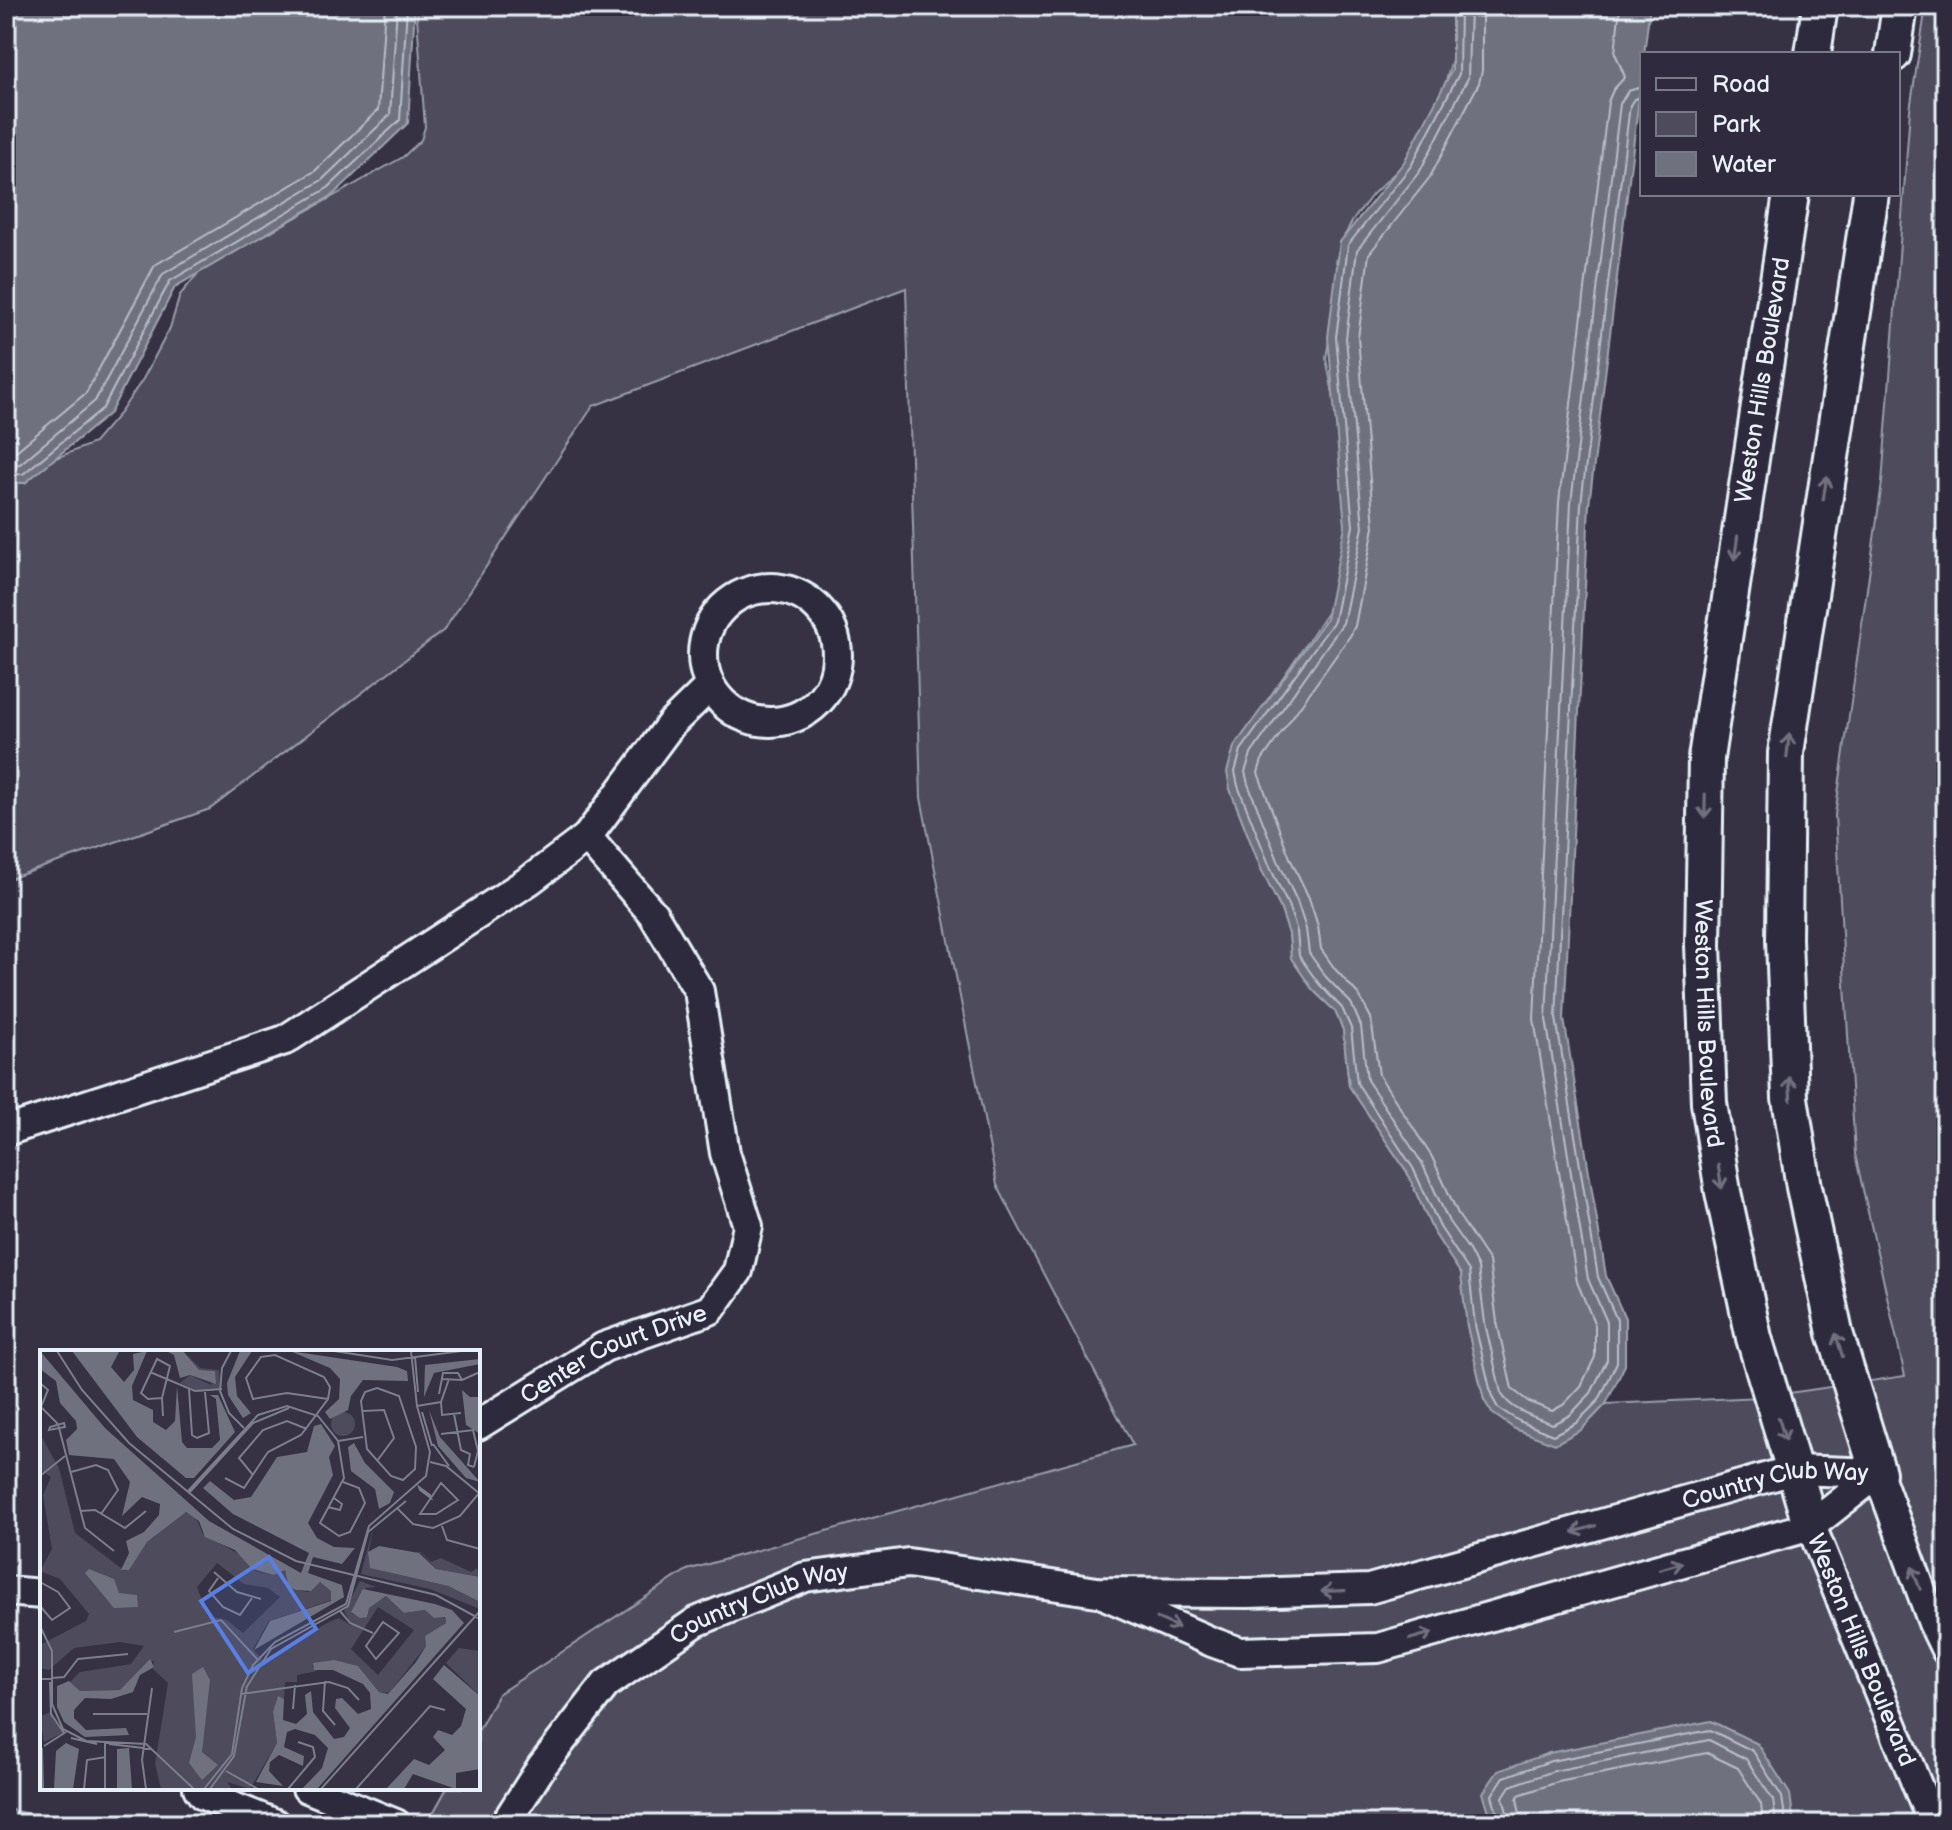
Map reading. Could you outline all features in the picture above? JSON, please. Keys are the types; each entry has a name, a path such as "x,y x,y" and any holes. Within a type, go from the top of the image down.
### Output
{"street":[{"path":"1813,52 1820,6"},
{"path":"1893,52 1900,6"},
{"name":"Weston Hills Boulevard","path":"1791,196 1706,758 1703,945 1709,1103 1723,1192 1754,1338 1811,1526 1933,1824"},
{"path":"1871,196 1786,753 1784,939 1790,1098 1804,1187 1835,1333 1878,1473 1933,1623 1946,1650"},
{"path":"765,587 797,593 823,612 834,632 838,654 835,677 824,696 807,712 787,721 764,722 742,717 724,704 710,686 703,665 704,643 711,622 725,604 744,592 765,587"},
{"path":"6,1131 285,1040 530,880 587,837 671,724 710,686"},
{"name":"Center Court Drive","path":"480,1424 604,1347 710,1310 738,1271 748,1226 725,1153 699,991 653,914 587,837"},
{"name":"Country Club Way","path":"505,1824 542,1766 606,1684 696,1622 805,1577 908,1563 1097,1592 1248,1593 1369,1589 1794,1470 1878,1473"},
{"name":"Country Club Way","path":"1097,1592 1240,1652 1378,1648 1811,1526 1878,1473"},
{"path":"6,1591 40,1594"},
{"path":"199,1790 203,1795 276,1824"},
{"path":"312,1790 396,1824"}],"green space":[{"path":"419,6 1461,6 1453,56 1442,95 1406,162 1373,194 1353,220 1340,244 1336,262 1340,275 1326,358 1351,486 1342,591 1262,708 1230,789 1262,871 1280,907 1289,934 1291,958 1313,990 1335,1011 1343,1030 1349,1086 1407,1172 1433,1231 1461,1274 1467,1326 1484,1400 1581,1430 1606,1404 1762,1397 1905,1376 1855,1154 1835,815 1882,483 1910,110 1926,6 1946,6 1946,1824 427,1824 446,1790 480,1790 480,1727 498,1694 687,1570 1133,1445 997,1185 921,798 906,288 593,406 444,630 210,809 6,880 6,469 31,468 94,443 120,413 143,379 170,328 180,295 199,272 403,157 421,140 425,127 417,17"},
{"path":"6,1809 75,1824 6,1824"}],"water":[{"path":"6,6 415,6 408,123 333,195 175,287 110,413 25,483 6,483"},
{"path":"1452,6 1650,6 1644,52 1640,52 1640,90 1589,505 1564,1019 1606,1276 1625,1318 1625,1365 1606,1404 1581,1430 1555,1444 1515,1429 1492,1413 1484,1400 1467,1326 1461,1274 1433,1231 1407,1172 1349,1086 1343,1030 1335,1011 1313,990 1291,958 1289,934 1280,907 1262,871 1230,789 1227,772 1234,747 1326,619 1345,526 1328,337 1340,242 1404,162 1452,70"},
{"path":"1711,1721 1758,1744 1790,1794 1794,1824 1493,1824 1483,1793 1498,1771 1549,1753"}]}
